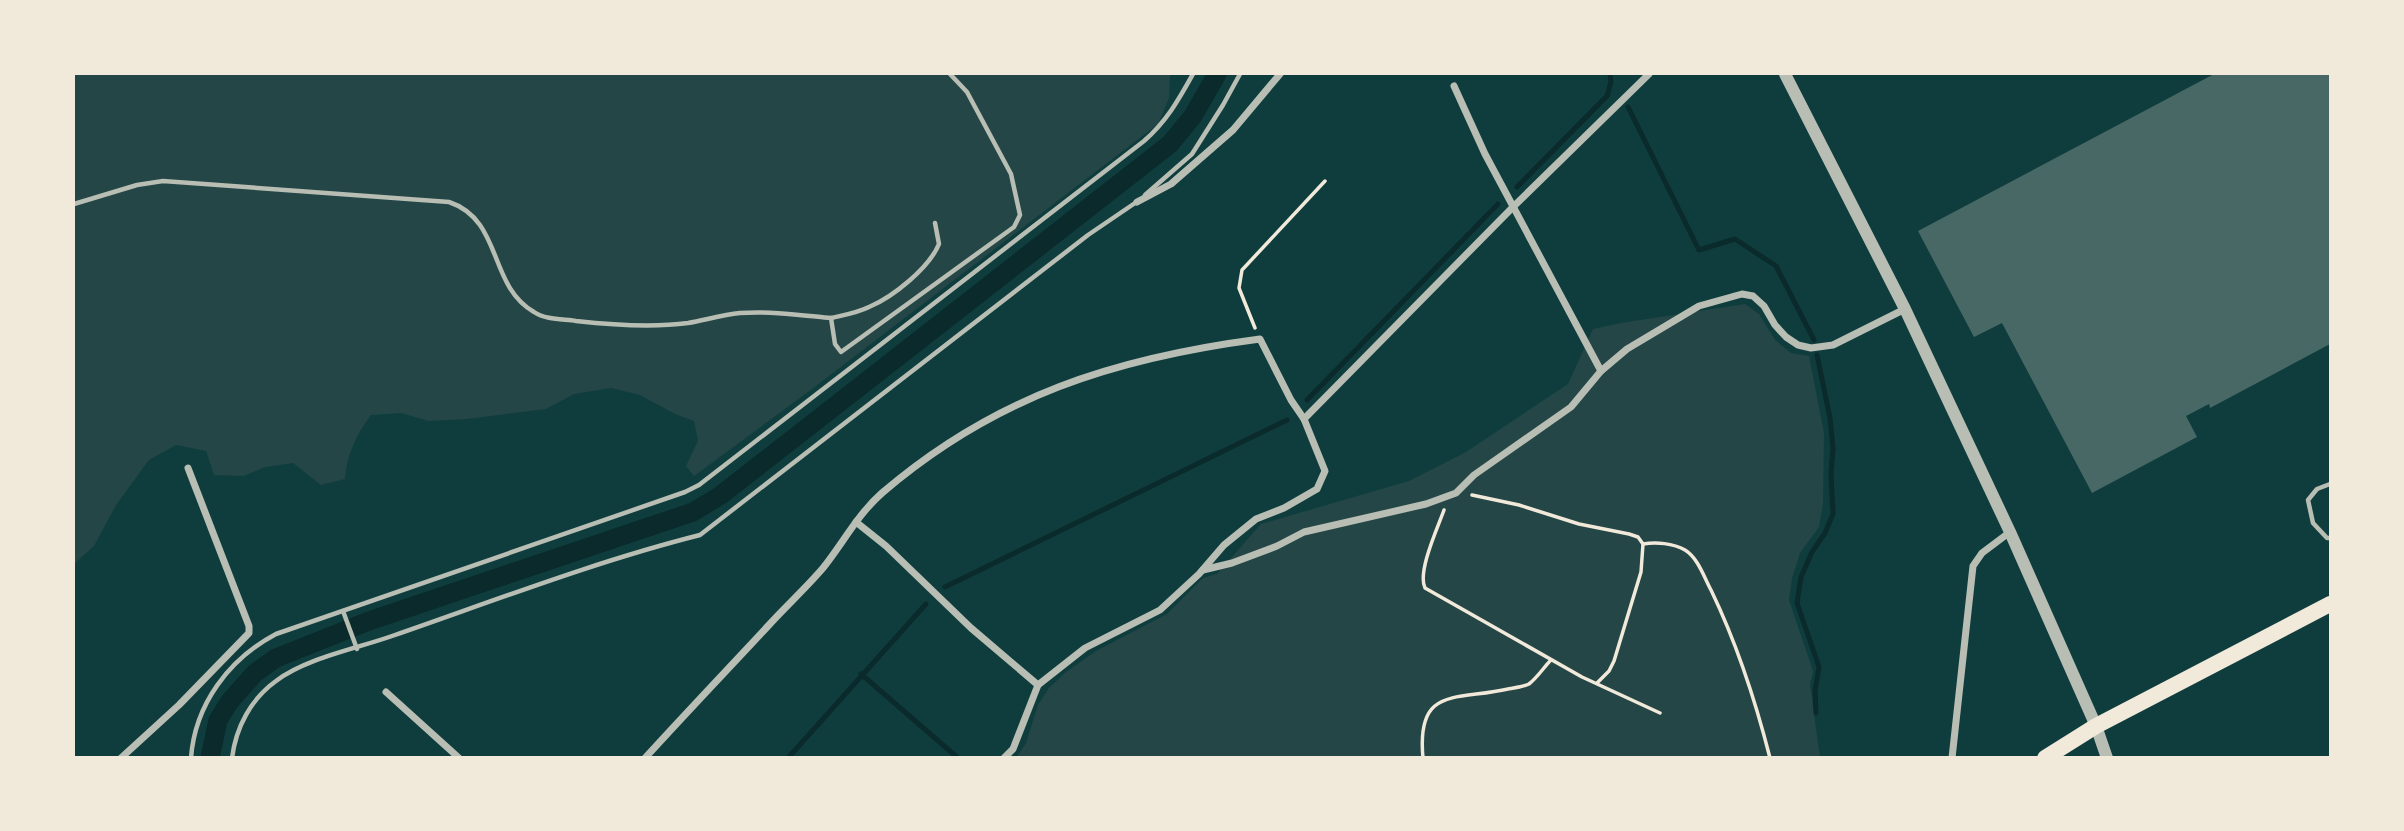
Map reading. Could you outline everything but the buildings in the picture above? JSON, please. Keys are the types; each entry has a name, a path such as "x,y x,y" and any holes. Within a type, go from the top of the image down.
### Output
{"main road":[{"path":"2045,758 2096,726 2330,604"}],"street":[{"path":"1137,202 1171,184 1233,130 1280,74"},
{"path":"1304,419 1513,206 1648,74"},
{"path":"1784,74 1905,309 2010,532 2096,726 2107,758"},
{"path":"1454,86 1485,154 1601,371"},
{"path":"1203,570 1232,563 1277,546 1304,532 1426,504 1456,493 1474,475 1571,407 1601,371 1639,342 1699,306 1742,294 1753,296 1764,306 1786,337 1798,345 1811,348 1833,345 1905,309"},
{"path":"645,758 823,568 866,508 942,447 976,425 1041,392 1157,357 1260,340 1291,400 1304,419 1325,471 1317,489 1284,508 1256,519 1224,545 1203,570 1160,610 1085,648 1038,685 1013,749 1004,758"},
{"path":"121,758 179,705 248,633 249,626 188,468"},
{"path":"856,522 886,546 971,628 1038,685"},
{"path":"1952,758 1973,566 1982,553 2010,532"},
{"path":"386,692 459,758"}],"lane":[{"path":"831,318 835,344 841,352 955,272 1019,222 1012,174 967,92 950,74"},
{"path":"191,758 196,728 203,710 225,675 259,643 276,634 699,485 1144,141 1167,118 1194,74"},
{"path":"232,758 237,732 247,713 264,690 299,666 357,649 646,549 700,535 1088,235 1137,202 1192,154 1240,74"},
{"path":"74,204 136,185 163,181 449,202 462,206 482,225 500,270 523,304 544,317 611,325 686,323 738,313 779,312 831,318 870,307 930,260 939,244 935,223"},
{"path":"2330,484 2317,489 2308,500 2313,523 2330,538"},
{"path":"343,611 357,649"}],"path":[{"path":"1260,340 1239,288 1242,270 1325,181"},
{"path":"1461,488 1473,495 1519,505 1579,524 1629,534 1638,537 1643,544 1641,572 1614,661 1609,671 1597,683"},
{"path":"1444,497 1444,508 1423,577 1425,588 1551,660 1660,713"},
{"path":"1643,544 1673,545 1685,550 1701,569 1745,668 1770,758"},
{"path":"1423,758 1424,720 1429,711 1441,701 1528,685 1551,660"}],"shaded area":[{"path":"74,74 1170,74 1169,98 1158,124 694,476 686,466 698,441 694,421 640,395 611,388 574,394 546,409 467,419 429,421 401,413 371,415 353,445 345,479 321,485 293,463 265,467 244,476 214,475 206,451 176,445 149,460 116,505 94,546 74,564"},
{"path":"1745,304 1759,314 1775,340 1791,353 1809,356 1824,433 1823,504 1819,527 1800,553 1789,600 1813,671 1810,684 1820,757 1016,758 1026,743 1038,705 1049,688 1096,651 1167,614 1203,578 1217,574 1261,524 1409,481 1466,452 1568,384 1593,329"}],"waterway":[{"path":"210,758 218,720 230,701 255,673 276,658 369,621 693,512 721,495 1170,144 1193,116 1217,74"},
{"path":"1517,187 1607,96 1610,74"},
{"path":"1628,107 1699,250 1735,239 1776,266 1814,340"},
{"path":"1307,400 1498,204"},
{"path":"1816,713 1815,691 1819,667 1797,603 1801,577 1833,514 1830,418 1817,355"},
{"path":"945,587 1287,420"},
{"path":"788,758 926,604"},
{"path":"861,674 958,758"}]}
